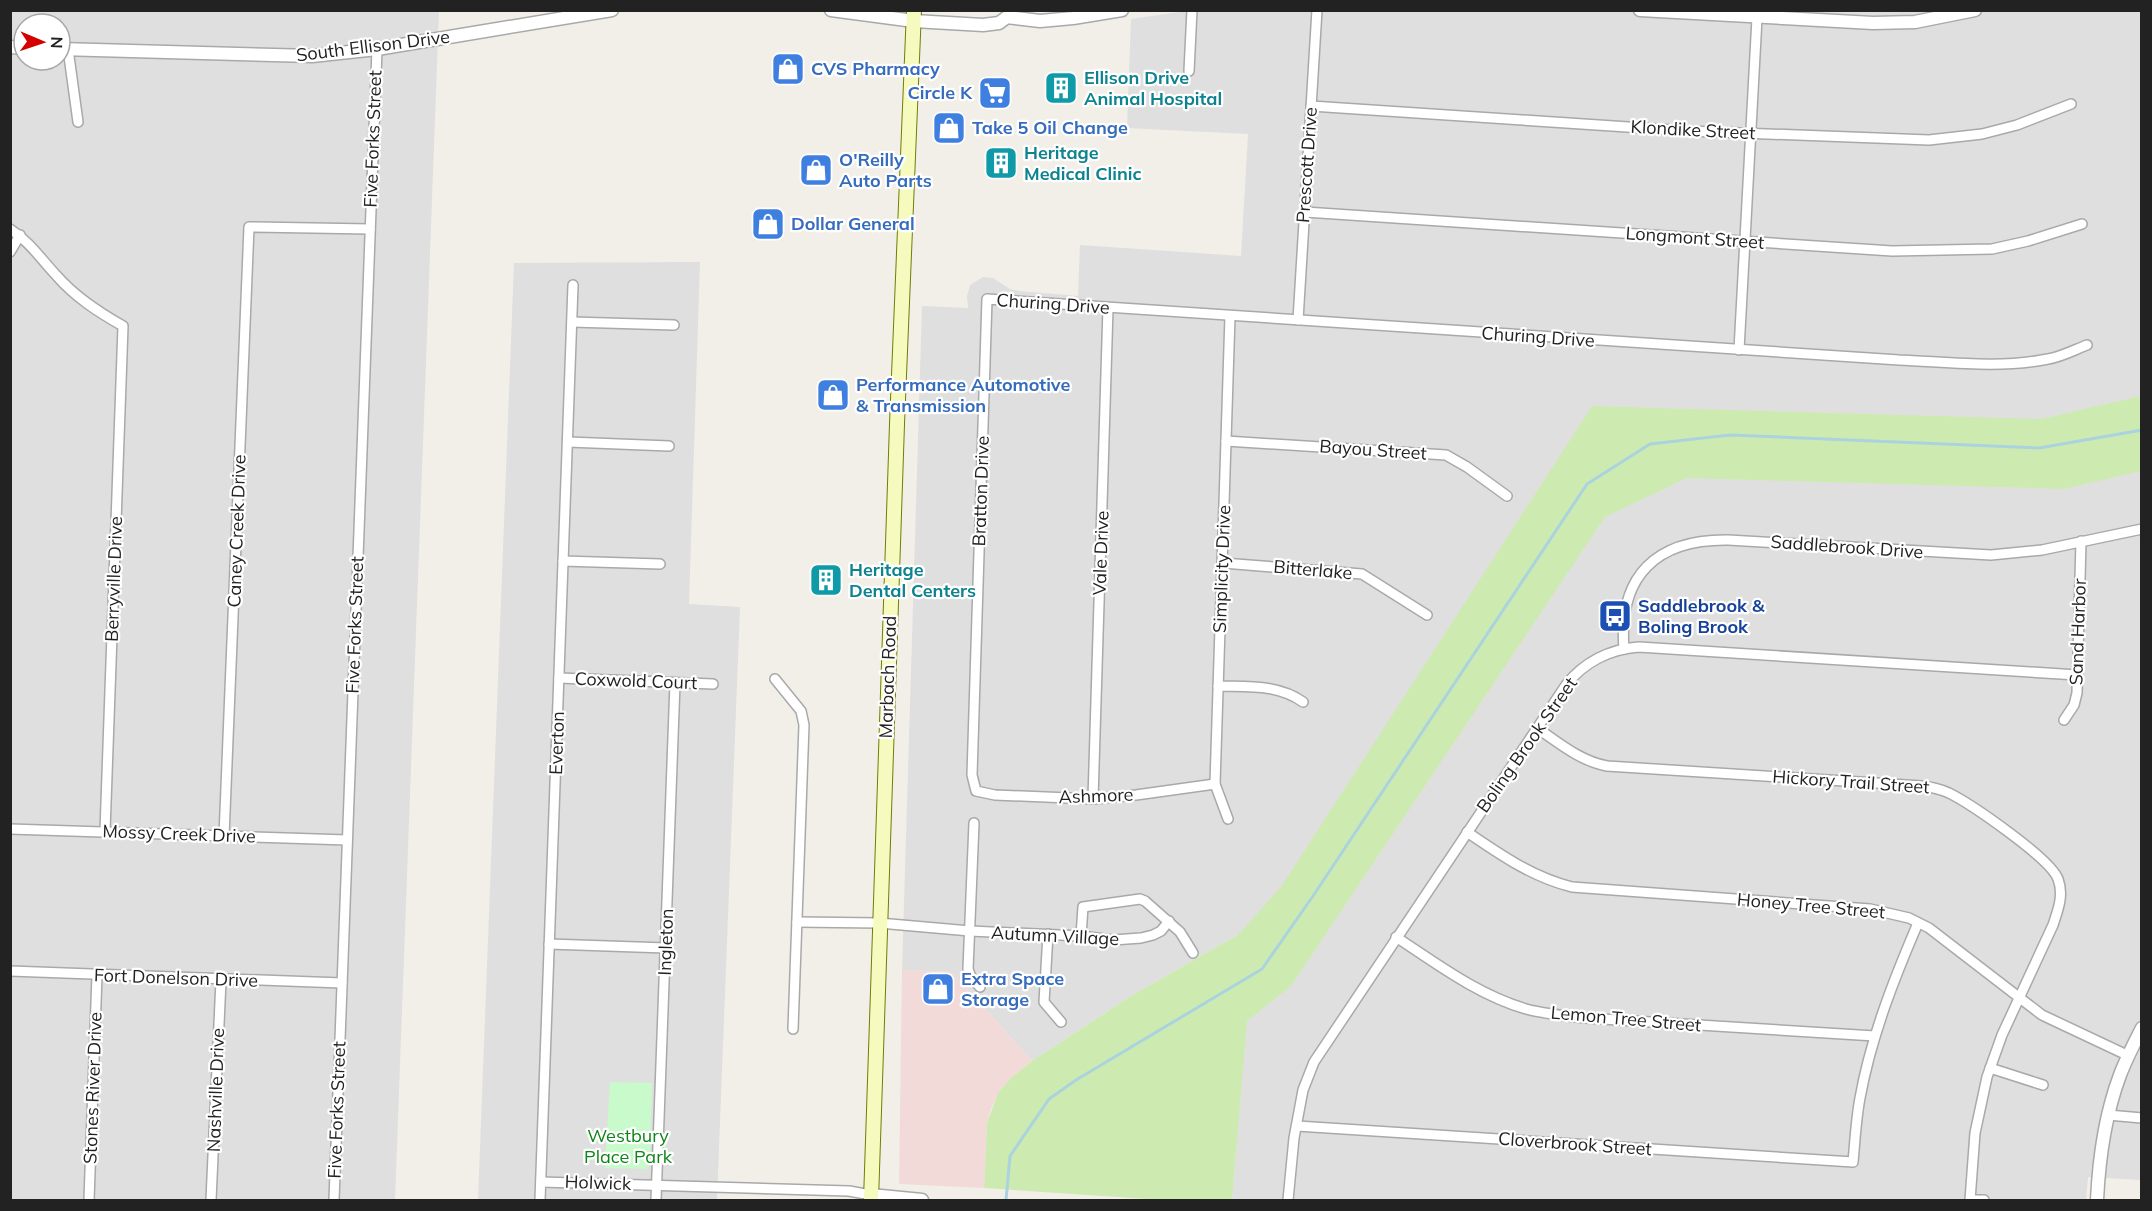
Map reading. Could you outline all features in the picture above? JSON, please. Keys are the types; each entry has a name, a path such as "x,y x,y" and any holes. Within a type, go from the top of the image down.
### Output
{"main road":[{"name":"Marbach Road","path":"871,1198 897,424 914,16"}],"street":[{"name":"South Ellison Drive","path":"72,49 273,57 312,56 377,49 612,10"},
{"path":"831,10 914,16 968,24 999,23 1005,14 1040,21 1122,10"},
{"path":"968,10 968,24"},
{"path":"1189,70 1192,10"},
{"name":"Prescott Drive","path":"1298,320 1317,10"},
{"path":"1640,10 1873,23 1915,22 1975,10"},
{"path":"1739,350 1757,18"},
{"name":"Five Forks Street","path":"334,1200 377,49"},
{"path":"68,72 78,122"},
{"name":"Klondike Street","path":"1311,106 1688,132 1929,140 1958,138 2017,125 2071,104"},
{"name":"Longmont Street","path":"1305,212 1892,251 1992,249 2028,241 2082,224"},
{"name":"Caney Creek Drive","path":"224,836 249,227 370,230"},
{"path":"10,229 20,235 10,252"},
{"name":"Berryville Drive","path":"20,235 69,289 101,314 123,326 105,831"},
{"name":"Everton","path":"540,1200 573,285"},
{"name":"Churing Drive","path":"987,299 1739,350 1992,364 2026,363 2050,359 2087,345"},
{"name":"Bratton Drive","path":"976,791 972,775 987,299"},
{"name":"Vale Drive","path":"1093,799 1108,308"},
{"name":"Simplicity Drive","path":"1228,819 1215,784 1230,316"},
{"path":"572,322 674,326"},
{"name":"Bayou Street","path":"1227,441 1446,455 1507,496"},
{"path":"568,442 669,446"},
{"name":"Saddlebrook Drive","path":"1624,649 1624,612 1630,592 1638,578 1646,567 1663,554 1692,542 1728,540 1979,555 2028,552 2142,529"},
{"name":"Sand Harbor","path":"2064,720 2074,705 2077,675 2081,542"},
{"path":"563,561 660,564"},
{"name":"Bitterlake","path":"1223,563 1362,574 1426,615"},
{"name":"Boling Brook Street","path":"1288,1200 1292,1153 1304,1090 1314,1062 1537,728 1576,673 1595,659 1624,649 1639,647 2077,675"},
{"name":"Coxwold Court","path":"559,678 713,684"},
{"path":"775,679 801,711 804,725 793,1029"},
{"name":"Ingleton","path":"656,1200 675,683"},
{"path":"1218,686 1275,689 1291,694 1303,702"},
{"name":"Hickory Trail Street","path":"1537,728 1579,756 1599,764 1922,786 1938,789 1971,805 2044,860 2059,881 2060,905 2002,1035 1990,1068 1978,1116 1972,1159 1970,1200"},
{"name":"Ashmore","path":"976,791 995,795 1093,799 1215,784"},
{"path":"974,823 968,969 971,977 980,987"},
{"name":"Mossy Creek Drive","path":"10,829 347,840"},
{"name":"Honey Tree Street","path":"1467,832 1524,870 1546,880 1572,887 1870,909 1893,913 1937,934 2042,1015 2129,1056"},
{"path":"1081,936 1083,907 1140,899 1180,932 1192,953"},
{"name":"Autumn Village","path":"797,922 879,923 1113,940 1141,938 1161,931 1169,921"},
{"path":"1875,1036 1899,967 1918,923"},
{"path":"1048,934 1044,1002 1061,1022"},
{"name":"Lemon Tree Street","path":"1396,937 1468,983 1535,1011 1586,1018 1875,1036"},
{"path":"549,944 666,948"},
{"name":"Fort Donelson Drive","path":"10,971 342,983"},
{"name":"Stones River Drive","path":"89,1200 97,975"},
{"name":"Nashville Drive","path":"211,1200 221,980"},
{"path":"2097,1200 2098,1171 2108,1115 2120,1076 2142,1028"},
{"name":"Cloverbrook Street","path":"1298,1126 1853,1162 1860,1096 1875,1036"},
{"path":"1990,1068 2043,1085"},
{"path":"2108,1115 2142,1118"},
{"name":"Holwick","path":"541,1182 849,1191 871,1198"},
{"path":"871,1198 922,1200"},
{"path":"1970,1200 1984,1200"}],"shaded area":[{"path":"1193,10 2141,11 2141,1180 2088,1177 2086,1200 1232,1200 1246,1021 1239,934 1131,996 1032,1061 952,972 902,970 922,306 968,308 967,296 970,285 983,277 993,278 1010,289 1020,291 1078,296 1080,245 1241,256 1248,134 1127,128 1131,19"},
{"path":"10,11 439,11 395,1200 11,1200"},
{"path":"700,262 689,604 740,607 717,1200 478,1200 514,263"},
{"path":"902,970 952,972 1032,1061 1011,1078 999,1092 991,1109 987,1123 984,1188 899,1184"}],"green space":[{"path":"2141,396 2141,471 2064,489 1687,478 1605,517 1291,986 1247,1021 1232,1200 1162,1200 984,1188 987,1123 998,1093 1011,1078 1032,1061 1131,996 1239,934 1281,887 1592,406 2041,419"},
{"name":"Westbury Place Park","path":"610,1082 652,1083 650,1154 647,1169 605,1168"}],"waterway":[{"path":"1006,1200 1010,1156 1049,1099 1076,1080 1262,969 1587,484 1650,444 1730,435 2039,448 2142,430"}],"place":[{"name":"CVS Pharmacy","path":"788,69"},
{"name":"Ellison Drive Animal Hospital","path":"1061,88"},
{"name":"Circle K","path":"995,93"},
{"name":"Take 5 Oil Change","path":"949,128"},
{"name":"Heritage Medical Clinic","path":"1001,163"},
{"name":"O'Reilly Auto Parts","path":"816,170"},
{"name":"Dollar General","path":"768,224"},
{"name":"Performance Automotive & Transmission","path":"833,395"},
{"name":"Heritage Dental Centers","path":"826,580"},
{"name":"Saddlebrook & Boling Brook","path":"1615,616"},
{"name":"Extra Space Storage","path":"938,989"}]}
